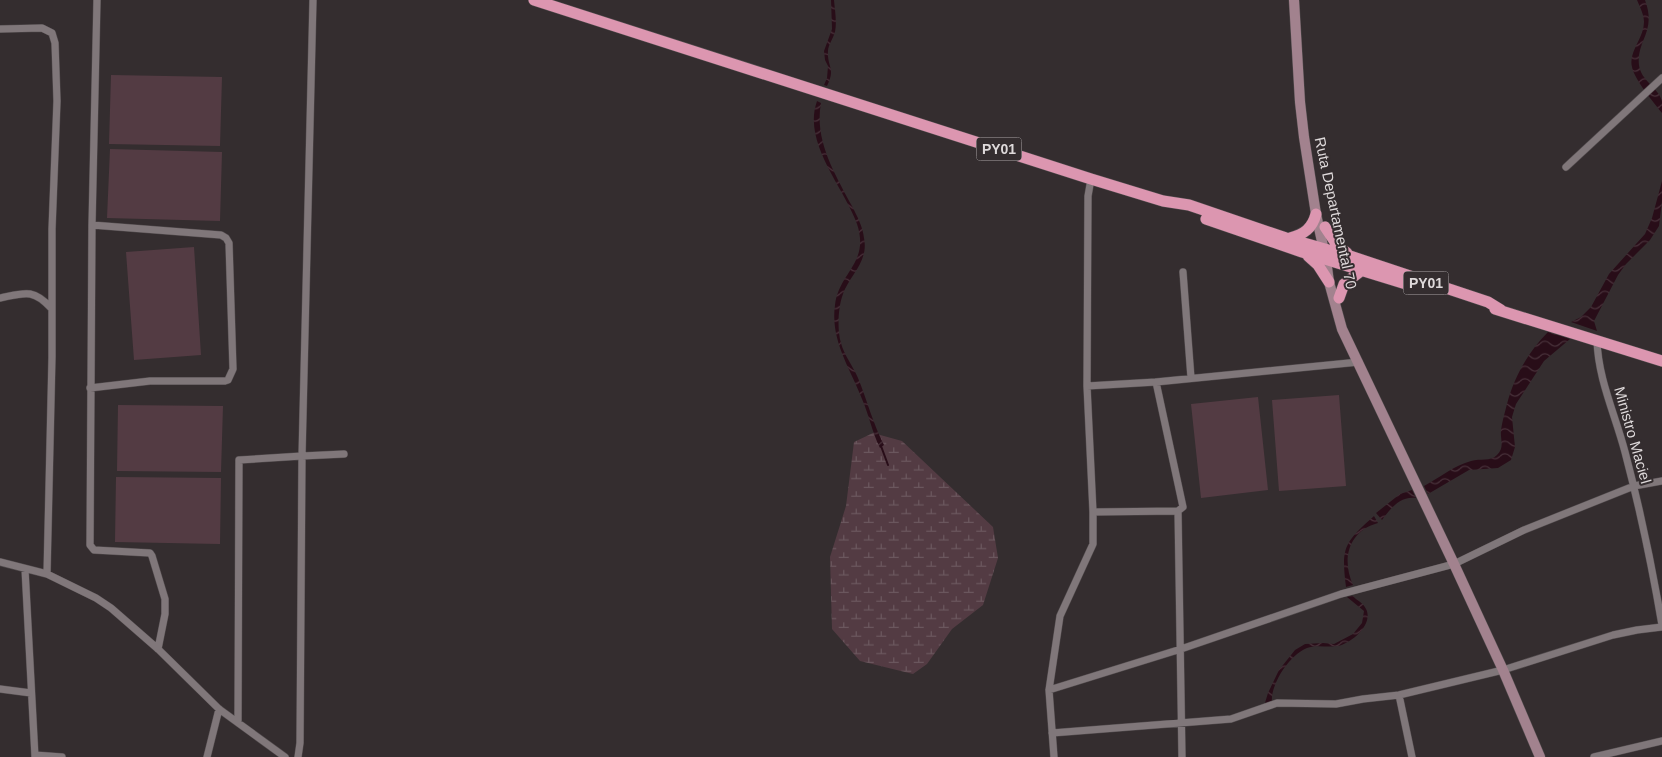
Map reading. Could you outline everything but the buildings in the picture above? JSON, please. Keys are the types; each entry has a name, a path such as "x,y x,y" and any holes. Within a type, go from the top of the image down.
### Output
{"highway":[{"name":"PY01","path":"534,0 1163,201 1190,213 1302,252 1350,256 1488,302 1501,310"},
{"name":"PY01","path":"1163,201 1189,205 1290,238 1361,271 1486,308 1501,310 1662,360"},
{"path":"1290,238 1302,234 1310,228 1316,214"},
{"path":"1325,227 1338,245 1350,256"},
{"path":"1302,252 1318,265 1329,282"},
{"path":"1339,298 1344,284 1361,271"}],"main road":[{"name":"Ruta Departamental 70","path":"1294,0 1300,102 1308,159 1313,165 1325,227 1329,282 1342,329 1347,338"},
{"path":"1308,159 1316,214 1328,255"},
{"name":"Ruta Departamental 70","path":"1328,255 1347,329 1347,338"},
{"path":"1347,338 1503,670 1540,757"}],"street":[{"path":"97,0 92,225 90,545 94,550 150,553 152,556 165,600 165,614 158,649"},
{"path":"298,757 300,743 302,456 314,0"},
{"path":"0,29 42,28 48,30 55,38 57,101 51,308 52,357 47,574"},
{"path":"1566,167 1662,78"},
{"path":"1054,757 1049,690 1060,616 1092,544 1093,512 1087,386 1088,196 1091,179"},
{"path":"90,388 150,381 225,381 228,380 233,369 229,242 226,238 221,235 92,225"},
{"path":"1183,272 1190,378"},
{"path":"0,298 22,293 37,295 51,308"},
{"name":"Ministro Maciel","path":"1595,340 1597,360 1602,379 1619,430 1634,486 1649,553 1662,626"},
{"path":"1087,386 1156,382 1359,362"},
{"path":"1093,512 1178,511 1183,507 1156,382"},
{"path":"238,722 239,460 344,454"},
{"path":"1049,690 1181,649 1341,594 1454,564 1524,530 1634,486 1662,481"},
{"path":"1178,511 1182,757"},
{"path":"0,562 47,574 96,598 111,608 158,649 219,709 285,757"},
{"path":"25,569 35,756 62,757"},
{"path":"1052,733 1231,719 1277,703 1336,704 1399,695 1503,670 1612,635 1662,626"},
{"path":"0,690 31,693"},
{"path":"1399,695 1412,757"},
{"path":"207,757 219,709"},
{"path":"1594,757 1662,741"}],"green space":[{"path":"111,75 222,77 220,146 109,144"},
{"path":"110,149 222,152 220,221 107,218"},
{"path":"194,247 201,355 134,360 126,252"},
{"path":"1339,395 1346,486 1279,491 1272,400"},
{"path":"1258,397 1268,490 1201,498 1191,404"},
{"path":"118,405 223,406 221,472 117,471"},
{"path":"873,433 902,441 993,527 998,558 983,605 952,629 927,664 913,674 860,661 832,629 830,557 846,506 854,442"},
{"path":"116,477 221,478 220,544 115,542"}],"water":[{"path":"831,0 834,0 836,24 828,49 831,75 827,86 824,85 828,66 824,51 832,29"},
{"path":"1637,0 1645,0 1649,20 1640,49 1640,71 1660,96 1662,113 1640,84 1632,67 1632,56 1642,34 1644,22"},
{"path":"817,101 821,103 820,130 823,143 839,182 858,218 863,234 864,254 841,299 839,332 842,347 858,378 884,445 880,448 842,353 835,330 835,305 842,284 857,258 860,248 860,237 851,210 820,149 815,133 814,117"},
{"path":"1662,181 1659,226 1650,240 1626,264 1618,275 1594,321 1597,331 1571,322 1581,317 1591,307 1609,274 1645,234 1652,218"},
{"path":"1548,332 1570,339 1544,361 1516,404 1512,417 1515,447 1511,460 1498,468 1469,470 1428,494 1424,486 1459,465 1474,460 1488,459 1497,455 1502,446 1502,424 1514,384 1528,356"},
{"path":"1412,490 1416,498 1401,501 1392,507 1382,520 1376,513 1400,494"},
{"path":"1374,516 1378,523 1360,532 1350,547 1348,565 1353,585 1346,587 1344,563 1347,547 1356,533"},
{"path":"1353,596 1363,605 1368,615 1367,621 1360,632 1343,644 1311,647 1300,652 1287,664 1277,680 1272,703 1264,706 1279,670 1295,650 1305,644 1334,644 1353,634 1362,623 1364,611 1347,597"}],"waterway":[{"path":"881,446 888,465"}]}
